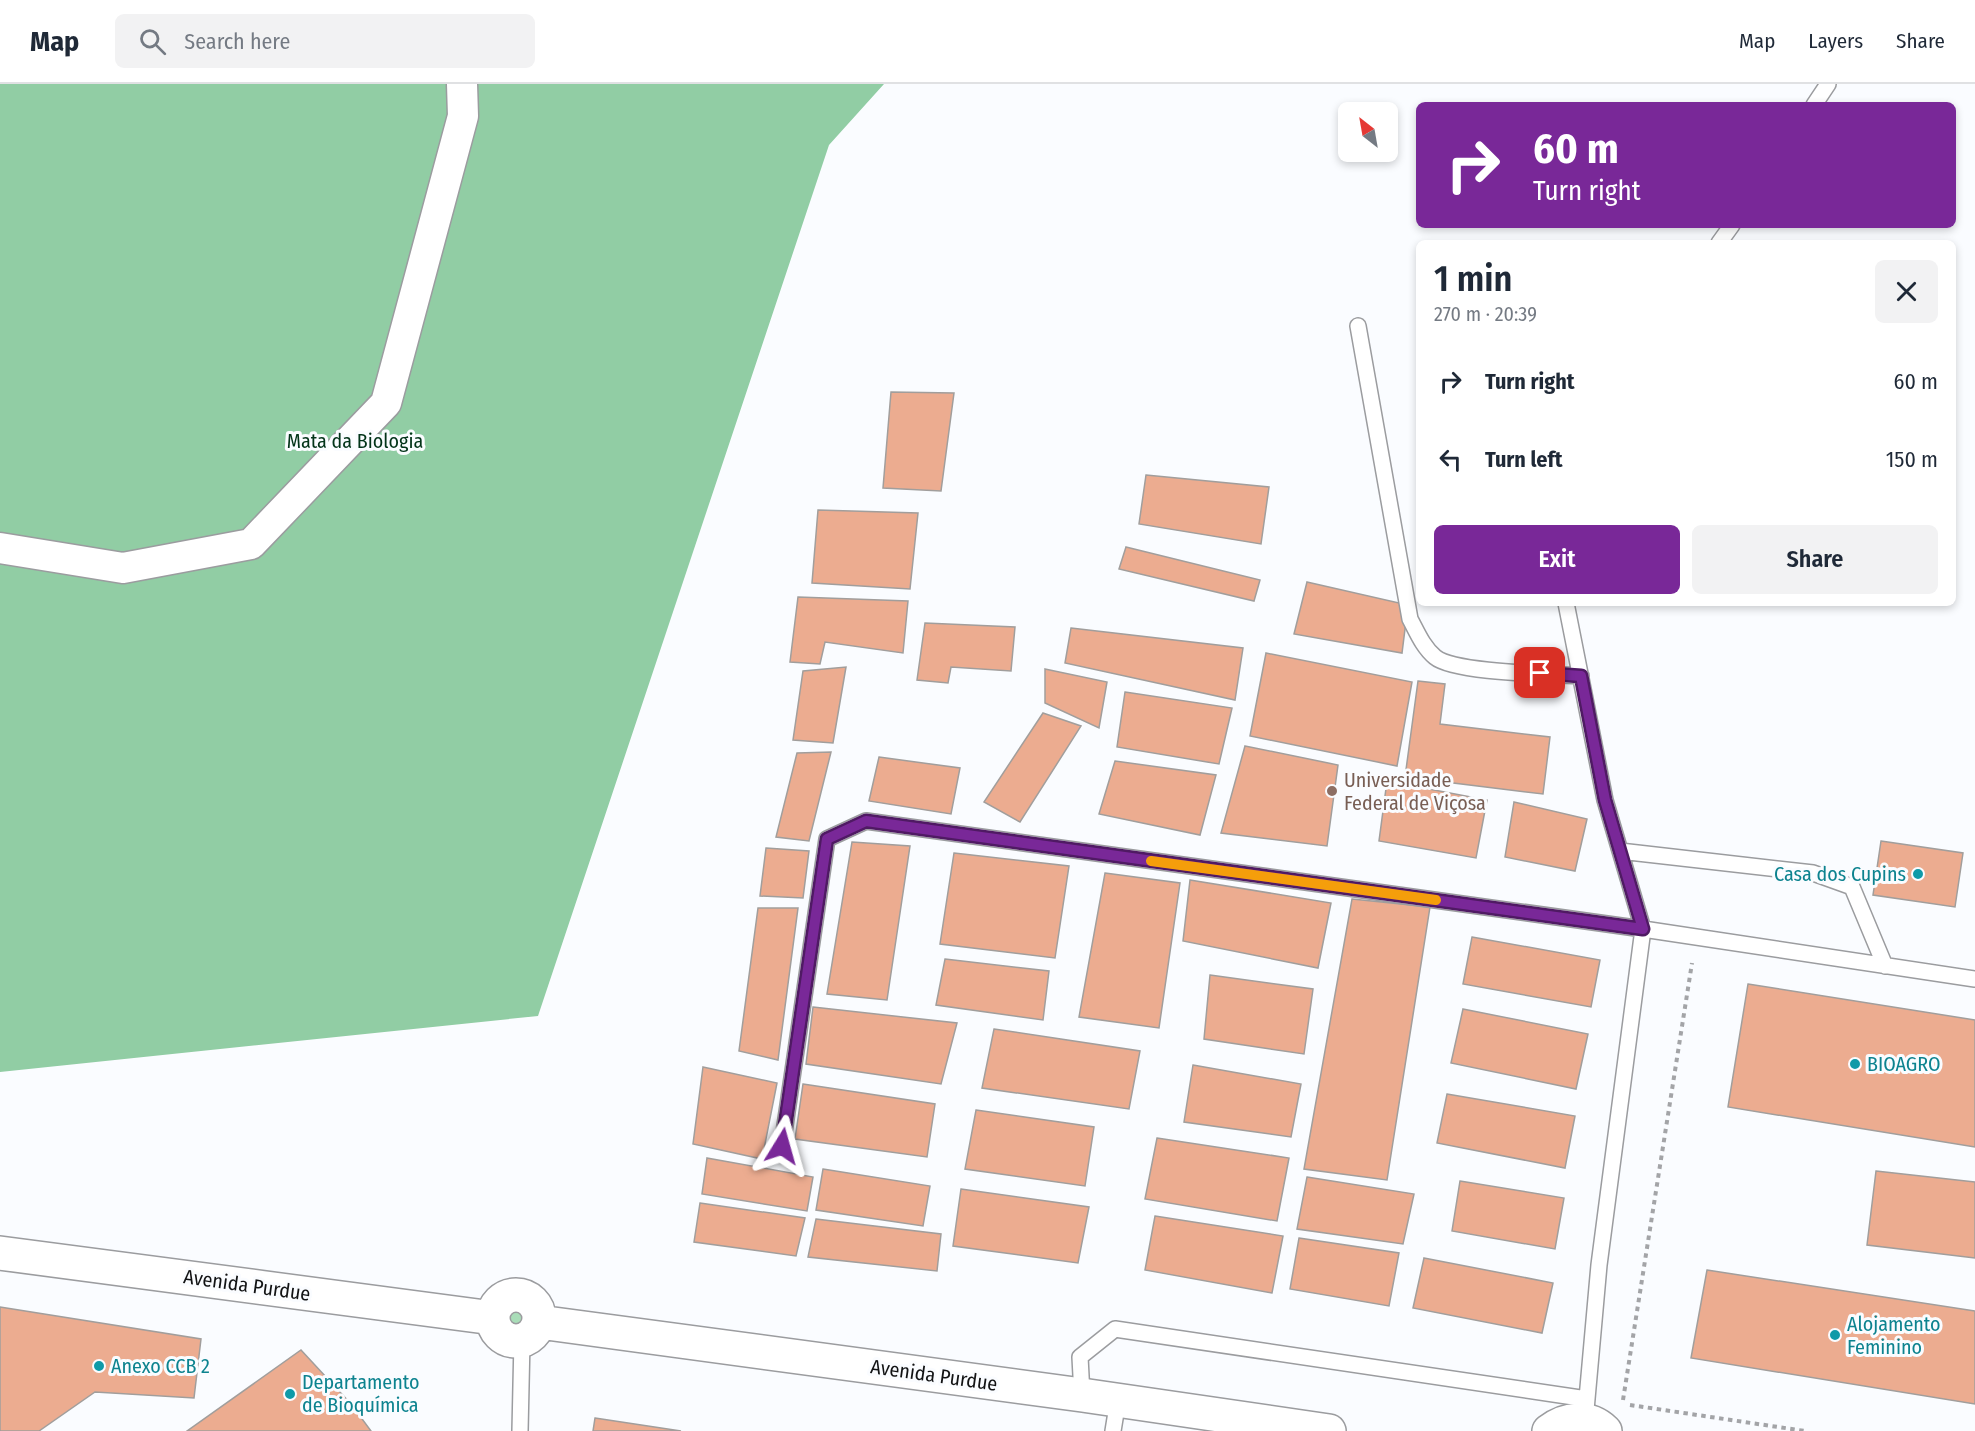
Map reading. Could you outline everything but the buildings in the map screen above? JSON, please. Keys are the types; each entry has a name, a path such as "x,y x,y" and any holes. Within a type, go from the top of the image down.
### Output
{"street":[{"path":"0,548 123,568 251,544 386,403 463,116 462,84"},
{"name":"Avenida Purdue","path":"0,1253 494,1318 494,1310 504,1298 519,1295 533,1301 539,1314 530,1331 1082,1395 1115,1415 1329,1431"},
{"path":"1549,1431 1561,1423 1593,1417"}],"lane":[{"path":"1816,102 1828,84"},
{"path":"1358,326 1410,619 1422,642 1436,658 1460,668 1581,676"},
{"path":"1082,1395 1080,1357 1115,1329 1593,1417 1599,1265 1643,929 1605,800 1567,606"},
{"path":"782,1146 827,839 866,821 1643,929 1975,979"},
{"path":"1620,851 1813,873 1852,887 1885,966"},
{"path":"516,1430 530,1331"}],"path":[{"path":"1696,937 1622,1404 1804,1431"}],"green space":[{"name":"Mata da Biologia","path":"0,84 884,84 829,145 538,1016 0,1072"},
{"path":"511,1298 524,1299 534,1307 532,1331 524,1336 513,1337 502,1331 500,1306"}],"slow traffic":[{"path":"1151,861 1436,900"}],"place":[{"name":"Universidade Federal de Viçosa","path":"1332,791"},
{"name":"Casa dos Cupins","path":"1918,874"},
{"name":"BIOAGRO","path":"1855,1064"},
{"name":"Alojamento Feminino","path":"1835,1335"},
{"name":"Anexo CCB 2","path":"99,1366"},
{"name":"Departamento de Bioquímica","path":"290,1394"}],"route":[{"path":"782,1146 827,839 866,821 1643,929 1605,800 1581,676 1540,673"}]}
